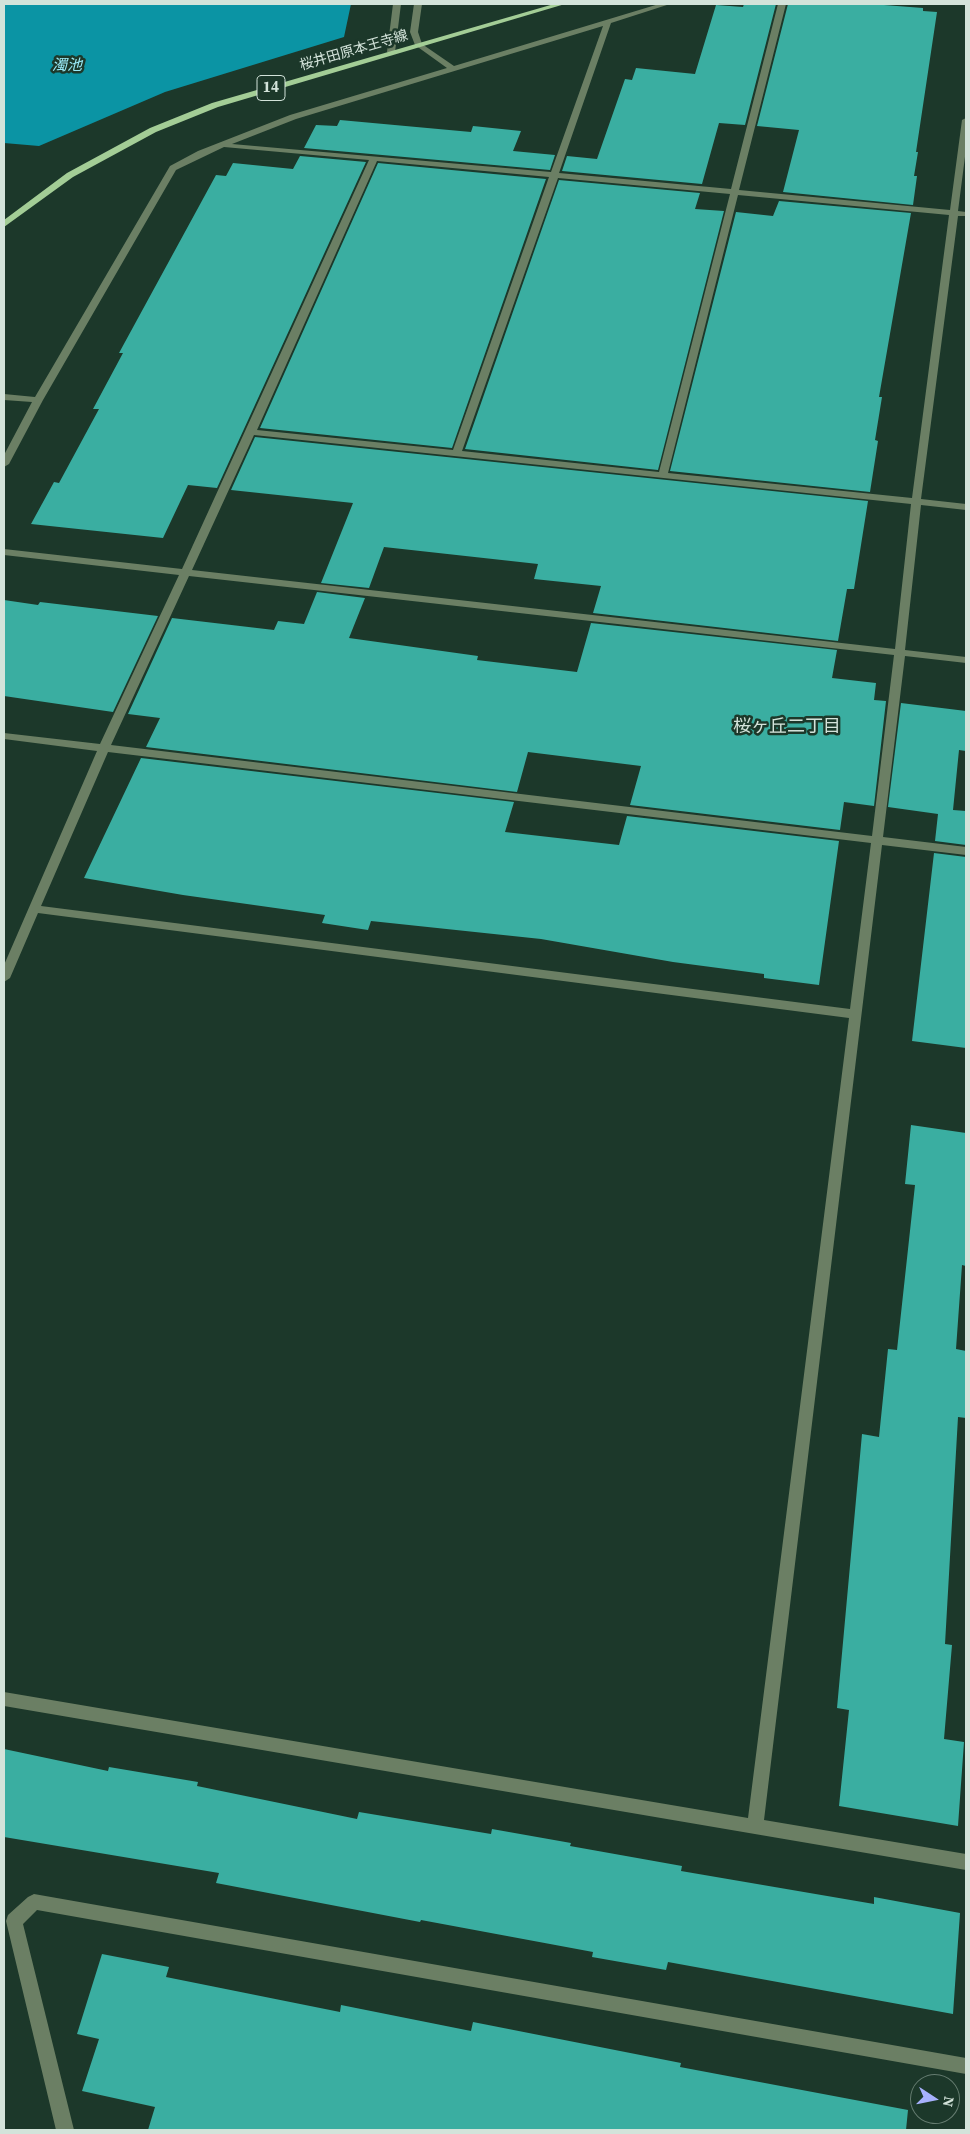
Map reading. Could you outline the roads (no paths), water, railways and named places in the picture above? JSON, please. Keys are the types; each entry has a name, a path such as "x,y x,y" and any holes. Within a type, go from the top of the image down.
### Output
{"main road":[{"name":"桜井田原本王寺線","path":"4,224 70,174 153,130 215,105 391,52 561,4"}],"street":[{"path":"391,52 396,4"},
{"path":"418,4 414,32 419,45 454,69"},
{"path":"4,464 38,400 173,168 201,153 224,146 293,118 666,4"},
{"path":"663,474 736,192 782,4"},
{"path":"457,453 608,22"},
{"path":"755,1825 900,652 916,502 966,120"},
{"path":"224,146 374,158 966,214"},
{"path":"4,978 104,748 374,158"},
{"path":"4,397 38,400"},
{"path":"250,432 966,507"},
{"path":"4,552 966,660"},
{"path":"4,736 966,851"},
{"path":"35,909 855,1014"},
{"path":"4,1699 966,1862"},
{"path":"65,2130 14,1921 34,1902 966,2066"}],"water":[{"name":"濁池","path":"4,4 351,4 344,37 165,92 39,146 4,143"}],"district":[{"name":"桜ヶ丘二丁目","path":"787,727"}]}
